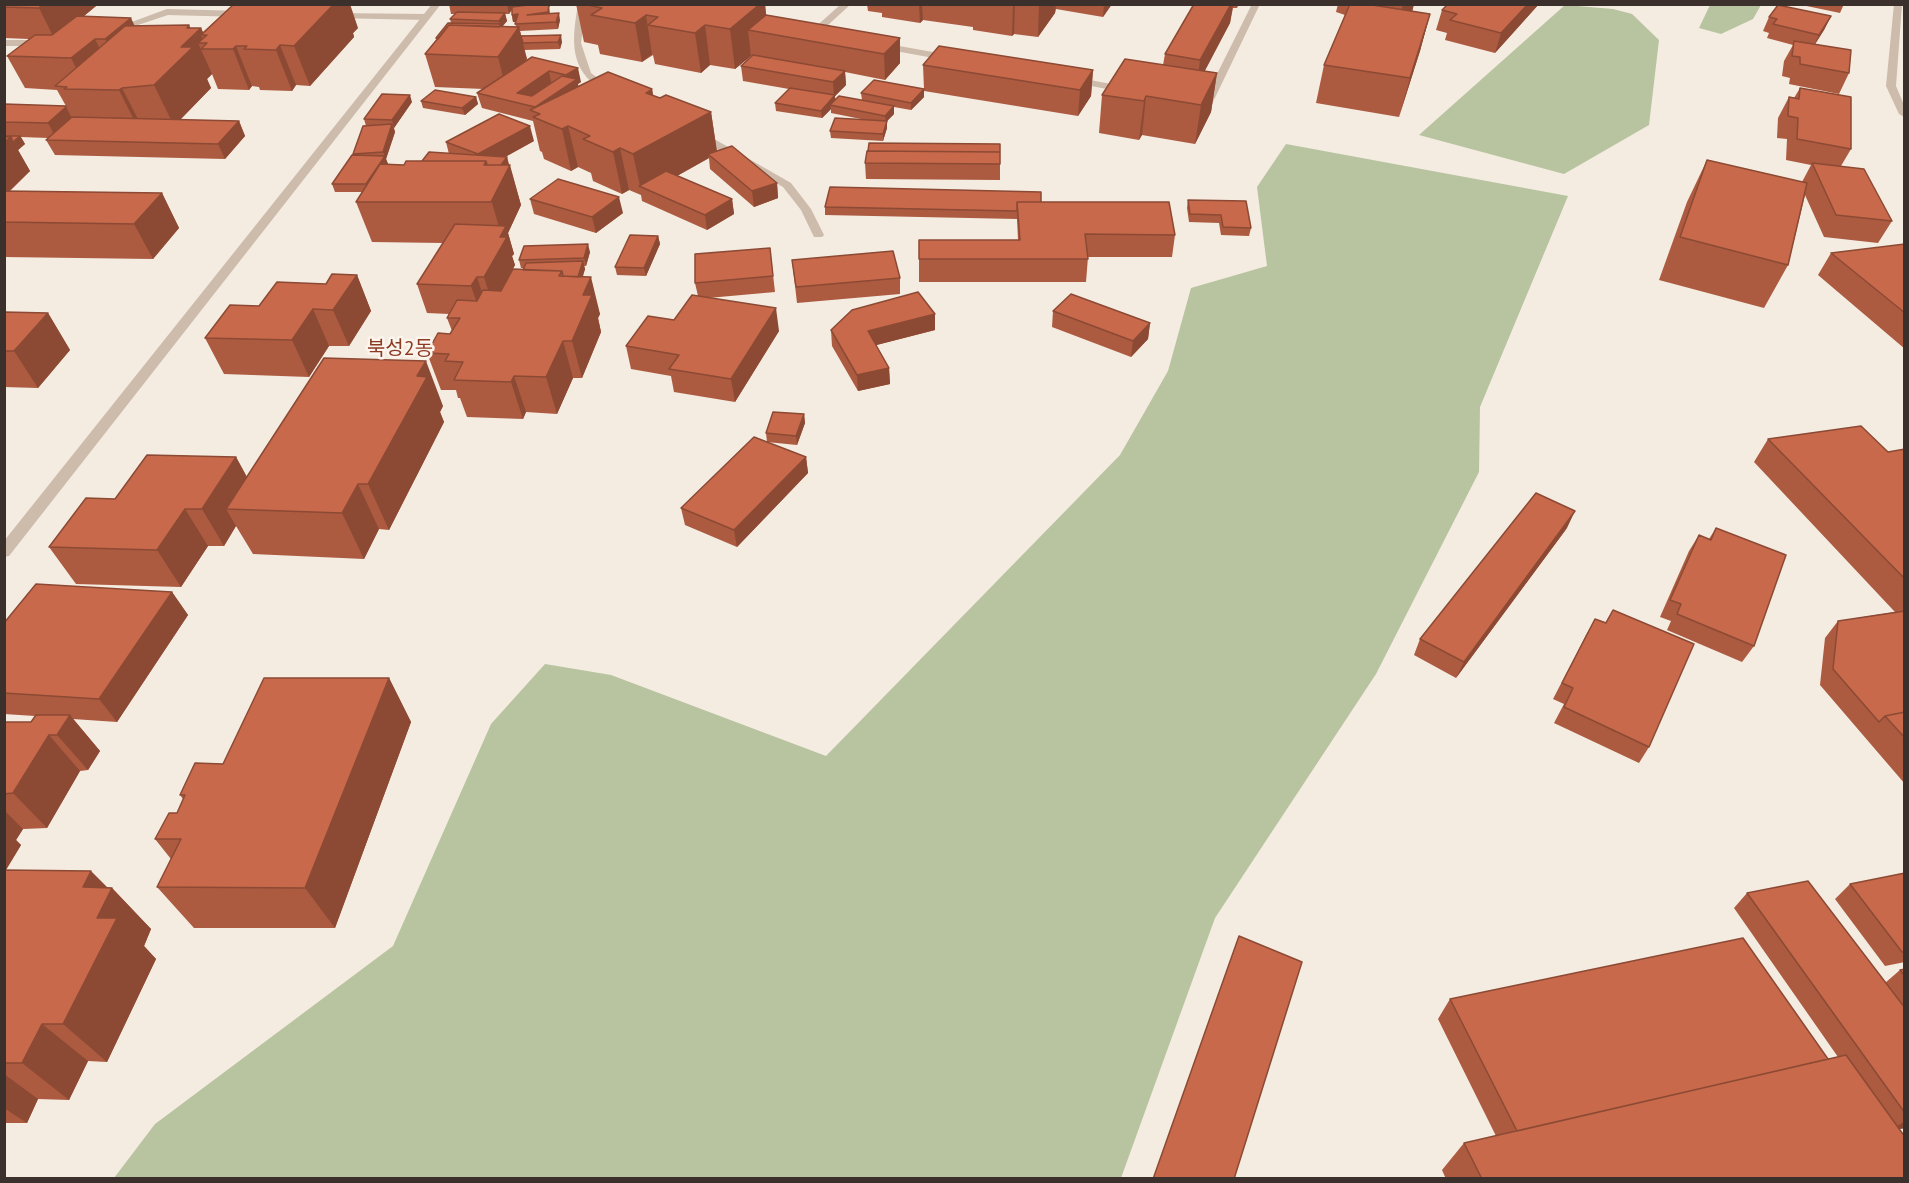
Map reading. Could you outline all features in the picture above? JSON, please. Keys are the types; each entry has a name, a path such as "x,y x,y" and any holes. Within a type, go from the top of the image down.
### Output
{"street":[{"path":"4,552 437,4"},
{"path":"582,4 577,43 587,74 616,98"},
{"path":"813,34 847,4"},
{"path":"1196,102 1207,104 1256,4"},
{"path":"1898,4 1891,86 1905,114"},
{"path":"107,32 167,12 250,14"},
{"path":"321,15 427,17"},
{"path":"801,32 824,36"},
{"path":"4,43 51,43"},
{"path":"871,44 964,60"},
{"path":"1068,79 1138,92"},
{"path":"683,126 734,152 787,184 806,209 818,235"}],"green space":[{"path":"1710,4 1761,5 1753,19 1721,34 1699,28"},
{"path":"1565,5 1613,9 1632,14 1659,40 1649,125 1564,174 1419,135"},
{"path":"1286,144 1568,196 1480,407 1479,472 1376,674 1215,918 1121,1178 114,1178 155,1124 393,946 491,724 545,664 611,675 826,756 1120,455 1168,371 1191,288 1267,266 1257,187"}],"building":[{"path":"4,4 43,4 39,8 4,7"},
{"path":"234,4 334,4 294,46 280,45 276,50 244,49 247,46 236,46 233,49 201,49 207,43 198,43 207,35 201,35"},
{"path":"549,4 548,12 527,15 559,13 556,22 515,24 518,14 512,15 512,7"},
{"path":"583,4 760,4 730,29 705,25 695,33 648,25 658,17 646,15 635,23 591,15 602,8"},
{"path":"1194,4 1231,4 1200,60 1165,54"},
{"path":"1350,4 1366,4 1430,14 1410,78 1324,65"},
{"path":"1448,4 1528,4 1501,33 1450,20 1457,14 1442,10"},
{"path":"1778,5 1831,16 1819,35 1773,24 1777,19 1769,17"},
{"path":"457,12 505,13 499,21 450,19"},
{"path":"766,15 900,38 884,54 748,30"},
{"path":"77,16 131,18 105,39 95,39 71,58 7,56 35,35 52,35"},
{"path":"448,23 501,24 499,27 449,25 438,39 436,38"},
{"path":"189,25 187,28 201,28 181,47 193,47 154,85 119,90 64,89 67,87 55,86 125,26"},
{"path":"449,25 519,27 498,57 425,54"},
{"path":"561,35 558,42 523,43 521,36"},
{"path":"1794,41 1851,50 1849,73 1800,64 1800,57 1792,56"},
{"path":"939,46 1093,70 1080,90 923,65"},
{"path":"753,55 845,71 833,82 741,66"},
{"path":"532,57 578,68 566,75 549,71 517,93 532,96 562,76 577,79 535,107 477,93"},
{"path":"1125,59 1217,73 1201,105 1146,96 1144,101 1102,95"},
{"path":"608,72 652,89 646,93 660,98 666,95 711,112 633,154 620,148 613,152 583,139 590,136 568,126 562,129 533,117 540,114 530,110"},
{"path":"874,80 924,89 911,103 861,93"},
{"path":"790,88 835,95 821,111 775,103"},
{"path":"1800,88 1851,97 1851,149 1797,139 1798,118 1788,116 1789,97 1799,99"},
{"path":"435,90 476,97 462,108 421,101"},
{"path":"382,94 410,95 392,120 364,119"},
{"path":"839,96 894,106 885,116 830,105"},
{"path":"4,104 66,107 48,123 4,122"},
{"path":"499,114 530,126 478,154 446,142"},
{"path":"72,117 239,121 218,144 46,140"},
{"path":"835,118 887,121 883,134 830,131"},
{"path":"392,124 383,152 353,154 363,126"},
{"path":"4,136 20,136 13,142 11,137"},
{"path":"869,143 1000,144 1000,152 868,151"},
{"path":"732,146 777,183 752,191 708,154"},
{"path":"867,151 1000,152 1000,164 865,163"},
{"path":"429,152 507,157 501,165 487,165 486,161 422,161"},
{"path":"352,155 385,156 366,184 332,184"},
{"path":"1707,160 1807,183 1788,265 1680,237"},
{"path":"406,161 486,161 484,165 510,165 491,202 356,202 380,164 404,165"},
{"path":"1812,163 1864,169 1892,221 1836,215"},
{"path":"666,171 732,199 705,215 639,186"},
{"path":"558,179 619,197 592,217 530,199"},
{"path":"830,187 1041,192 1041,202 1017,202 1017,211 825,207"},
{"path":"4,191 162,193 134,224 4,222"},
{"path":"1188,200 1246,201 1251,228 1223,227 1221,215 1190,214"},
{"path":"1017,202 1169,202 1175,235 1085,234 1088,259 919,259 919,240 1020,240"},
{"path":"455,224 506,226 500,237 507,237 484,277 477,277 471,286 417,284"},
{"path":"630,235 658,236 644,268 615,267"},
{"path":"588,244 584,258 519,260 524,246"},
{"path":"1905,244 1905,313 1831,253"},
{"path":"770,248 773,276 695,283 695,254"},
{"path":"893,251 900,278 796,287 792,260"},
{"path":"583,261 578,277 563,276 562,271 523,270 526,263"},
{"path":"513,269 562,271 559,276 591,277 583,295 592,295 572,341 563,341 546,377 514,376 511,382 454,380 463,362 445,361 449,354 427,353 438,333 450,334 460,318 447,318 457,300 477,301 483,290 501,291"},
{"path":"332,274 357,275 333,310 313,309 292,340 205,338 230,305 259,306 277,282 326,284"},
{"path":"918,292 935,314 868,331 889,368 857,375 831,330 852,310"},
{"path":"1071,294 1150,323 1133,341 1053,311"},
{"path":"692,295 776,308 731,379 669,369 679,355 626,346 648,316 674,320"},
{"path":"4,312 48,313 14,351 4,351"},
{"path":"324,358 426,361 417,376 427,377 368,484 358,484 342,513 226,509"},
{"path":"773,412 804,414 796,436 766,433"},
{"path":"1861,426 1888,452 1905,449 1905,579 1768,439"},
{"path":"754,437 806,457 734,530 681,508"},
{"path":"147,455 236,457 202,509 185,509 157,550 49,547 86,498 115,499"},
{"path":"1536,493 1575,511 1464,662 1420,639"},
{"path":"1716,528 1786,555 1754,646 1677,614 1681,604 1670,600 1699,535 1711,540"},
{"path":"36,584 172,592 99,699 4,693 4,623"},
{"path":"1613,610 1694,644 1649,747 1564,707 1573,688 1562,683 1595,619 1606,623"},
{"path":"1905,611 1905,712 1885,716 1879,722 1833,669 1838,621"},
{"path":"264,678 389,678 305,888 157,887 181,839 155,839 169,813 177,813 185,795 180,795 195,763 223,764"},
{"path":"1905,712 1905,738 1885,716"},
{"path":"36,715 70,715 57,735 49,735 13,793 4,794 4,722 31,722"},
{"path":"4,870 91,871 83,887 112,888 97,918 117,918 63,1024 42,1024 22,1063 4,1063"},
{"path":"1905,873 1905,952 1902,952 1850,884"},
{"path":"1808,881 1905,1008 1905,1113 1747,893"},
{"path":"1239,936 1302,962 1234,1179 1153,1179"},
{"path":"1743,938 1828,1059 1517,1131 1450,999"},
{"path":"1846,1055 1905,1137 1905,1179 1482,1179 1464,1143"}],"district":[{"name":"북성2동","path":"400,349"}]}
